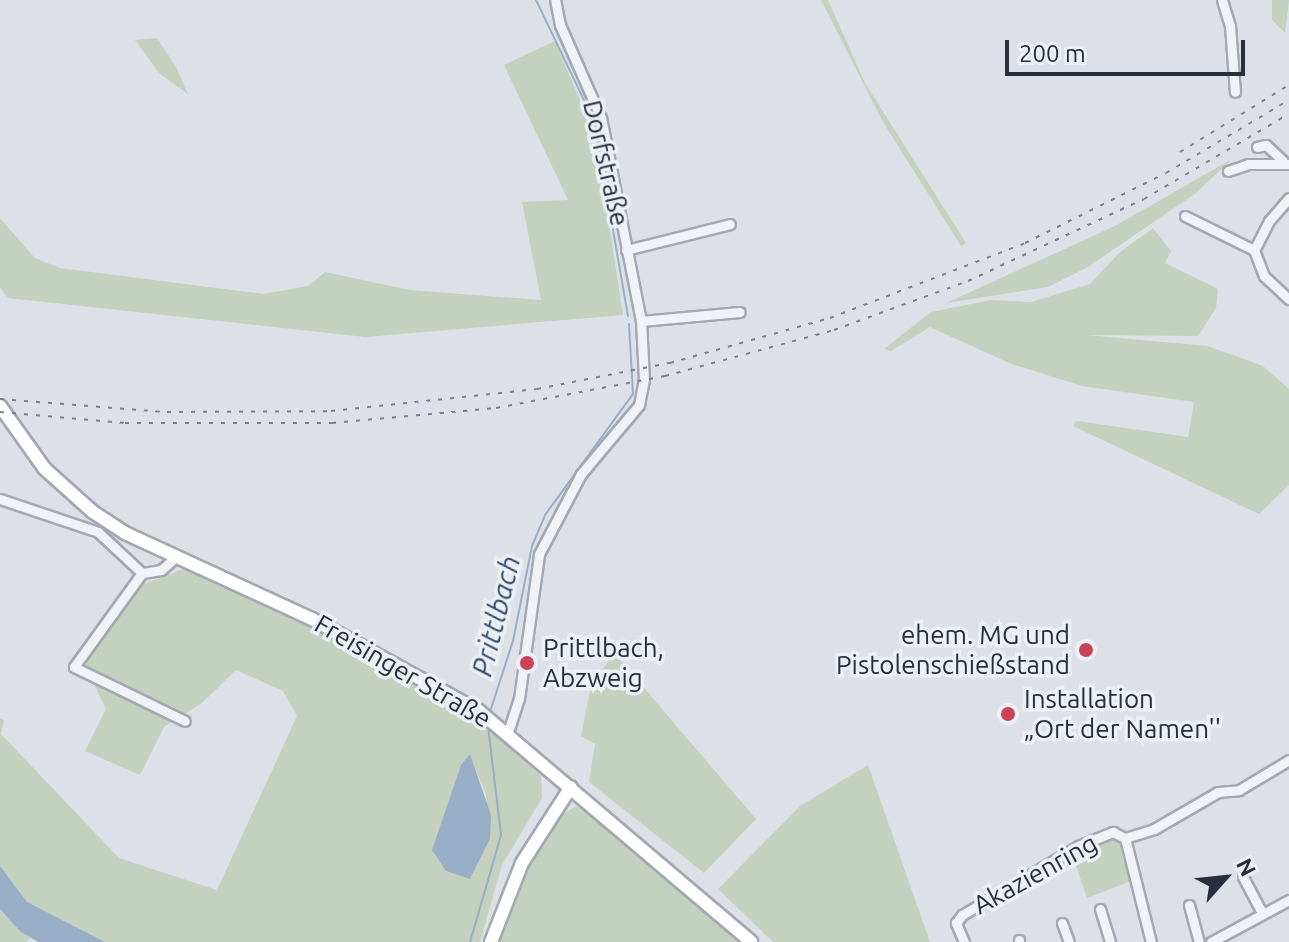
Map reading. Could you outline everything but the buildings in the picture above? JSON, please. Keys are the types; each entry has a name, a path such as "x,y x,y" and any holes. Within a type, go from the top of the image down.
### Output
{"main road":[{"name":"Freisinger Straße","path":"0,406 29,450 66,490 125,533 312,619 489,718 751,942"},
{"path":"491,942 522,863 571,787"}],"street":[{"name":"Dorfstraße","path":"508,732 519,699 539,554 581,474 639,405 646,359 601,118 560,25 555,0"},
{"path":"1222,0 1230,26 1235,92"},
{"path":"1257,147 1266,145 1286,162"},
{"path":"1228,171 1286,162"},
{"path":"1254,250 1269,221 1289,198"},
{"path":"1185,216 1254,250 1264,276 1289,299"},
{"path":"626,250 730,224"},
{"path":"642,326 740,312"},
{"path":"0,499 98,532 142,573"},
{"path":"177,556 161,570 142,573 74,667 185,721"},
{"path":"1125,838 1154,829 1218,792 1239,790 1289,760"},
{"name":"Akazienring","path":"964,942 956,923 962,915 1078,846 1113,832 1125,838 1151,942"},
{"path":"1243,877 1261,911"},
{"path":"1211,942 1261,911 1289,900"},
{"path":"1189,905 1199,942"},
{"path":"1100,909 1110,942"},
{"path":"1062,923 1069,942"}],"green space":[{"path":"821,0 828,0 865,83 966,243 961,246 883,122"},
{"path":"1272,0 1289,0 1285,33 1272,20"},
{"path":"157,38 175,65 188,94 160,74 135,40"},
{"path":"555,41 584,110 605,199 623,315 365,337 8,298 0,287 0,218 35,258 60,268 263,294 308,286 325,272 410,290 541,300 522,202 568,200 504,65"},
{"path":"1232,159 1196,193 1088,267 1048,287 946,303 1115,226"},
{"path":"1153,228 1171,251 1165,263 1218,289 1216,308 1198,336 1086,335 1208,346 1263,366 1289,389 1289,485 1259,514 1073,426 1076,421 1188,437 1194,402 1082,386 1009,363 930,327 891,351 884,349 931,312 991,300 1031,302 1090,284 1119,253"},
{"path":"183,569 372,655 476,716 541,776 542,798 502,865 480,942 105,942 26,902 0,866 0,718 4,720 1,734 119,858 217,890 297,716 283,691 236,670 202,703 164,727 140,775 85,751 106,709 90,676 75,673 80,649 121,593","holes":["469,754 486,794 490,839 470,879"]},
{"path":"615,654 756,819 704,873 589,782 595,744 581,736 592,681"},
{"path":"868,765 930,942 773,942 718,889 800,806"},
{"path":"576,806 587,810 742,942 497,942 533,852 551,822"},
{"path":"1113,836 1121,840 1131,881 1087,898 1072,854"},
{"path":"0,909 30,938 27,942 0,942"}],"water":[{"path":"470,754 491,815 490,839 470,879 446,871 432,850 461,765"},
{"path":"0,866 27,902 105,942 38,942 21,932 0,909"}],"waterway":[{"name":"Prittlbach","path":"536,0 594,121 628,316"},
{"name":"Prittlbach","path":"490,712 513,641 532,546 545,515 633,394 629,324"},
{"name":"Prittlbach","path":"470,942 501,835 488,726"}],"railway":[{"path":"1180,152 1289,85"},
{"path":"0,399 167,412 331,411 537,389 670,363 830,318 1025,243 1166,173 1289,100"},
{"path":"0,412 125,423 332,423 496,408 665,376 834,330 968,281 1144,199 1289,114"}],"place":[{"name":"ehem. MG und Pistolenschießstand","path":"1086,650"},
{"name":"Prittlbach, Abzweig","path":"527,663"},
{"name":"Installation „Ort der Namen''","path":"1008,714"}]}
